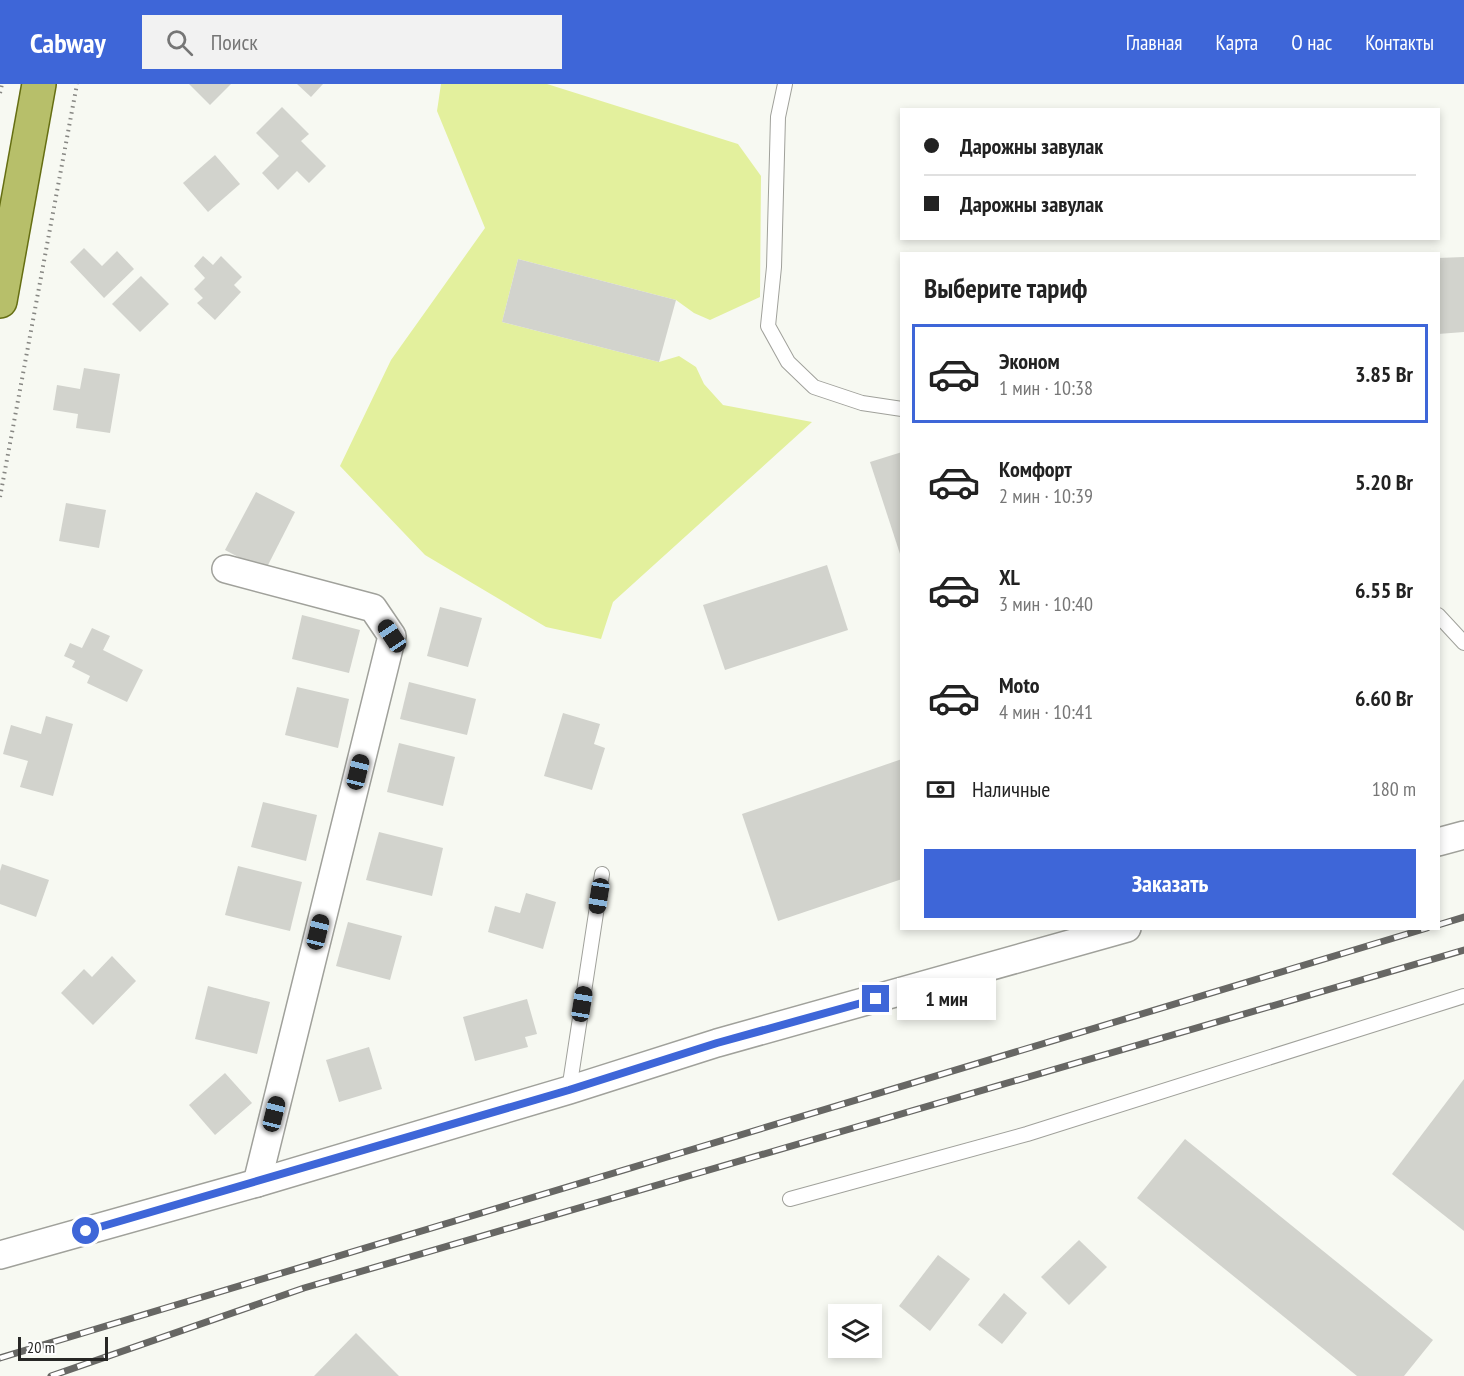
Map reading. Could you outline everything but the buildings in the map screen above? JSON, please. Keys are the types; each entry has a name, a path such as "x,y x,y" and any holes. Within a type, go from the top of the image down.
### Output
{"main road":[{"path":"0,301 39,84"}],"street":[{"path":"226,569 373,609 392,636 257,1183"},
{"path":"1440,841 1464,835"},
{"path":"0,1255 257,1183 569,1090 717,1043 1120,930"}],"lane":[{"path":"785,84 778,117 774,267 768,326 788,362 814,387 862,404 900,409"},
{"path":"1440,617 1464,643"},
{"path":"569,1090 603,874"},
{"path":"790,1199 1028,1134 1464,996"}],"path":[{"path":"0,93 2,84"},
{"path":"0,497 77,84"}],"green space":[{"path":"441,84 547,84 738,144 761,176 760,297 710,320 694,313 676,300 518,259 502,322 659,362 679,356 696,367 704,384 723,405 812,422 613,602 601,639 546,627 425,555 340,466 391,360 485,228 437,111"}],"railway":[{"path":"1440,924 1464,917"},
{"path":"0,1358 1420,930"},
{"path":"51,1376 304,1288 1464,950"}],"route":[{"path":"86,1231 257,1183 569,1090 717,1043 876,999"}]}
